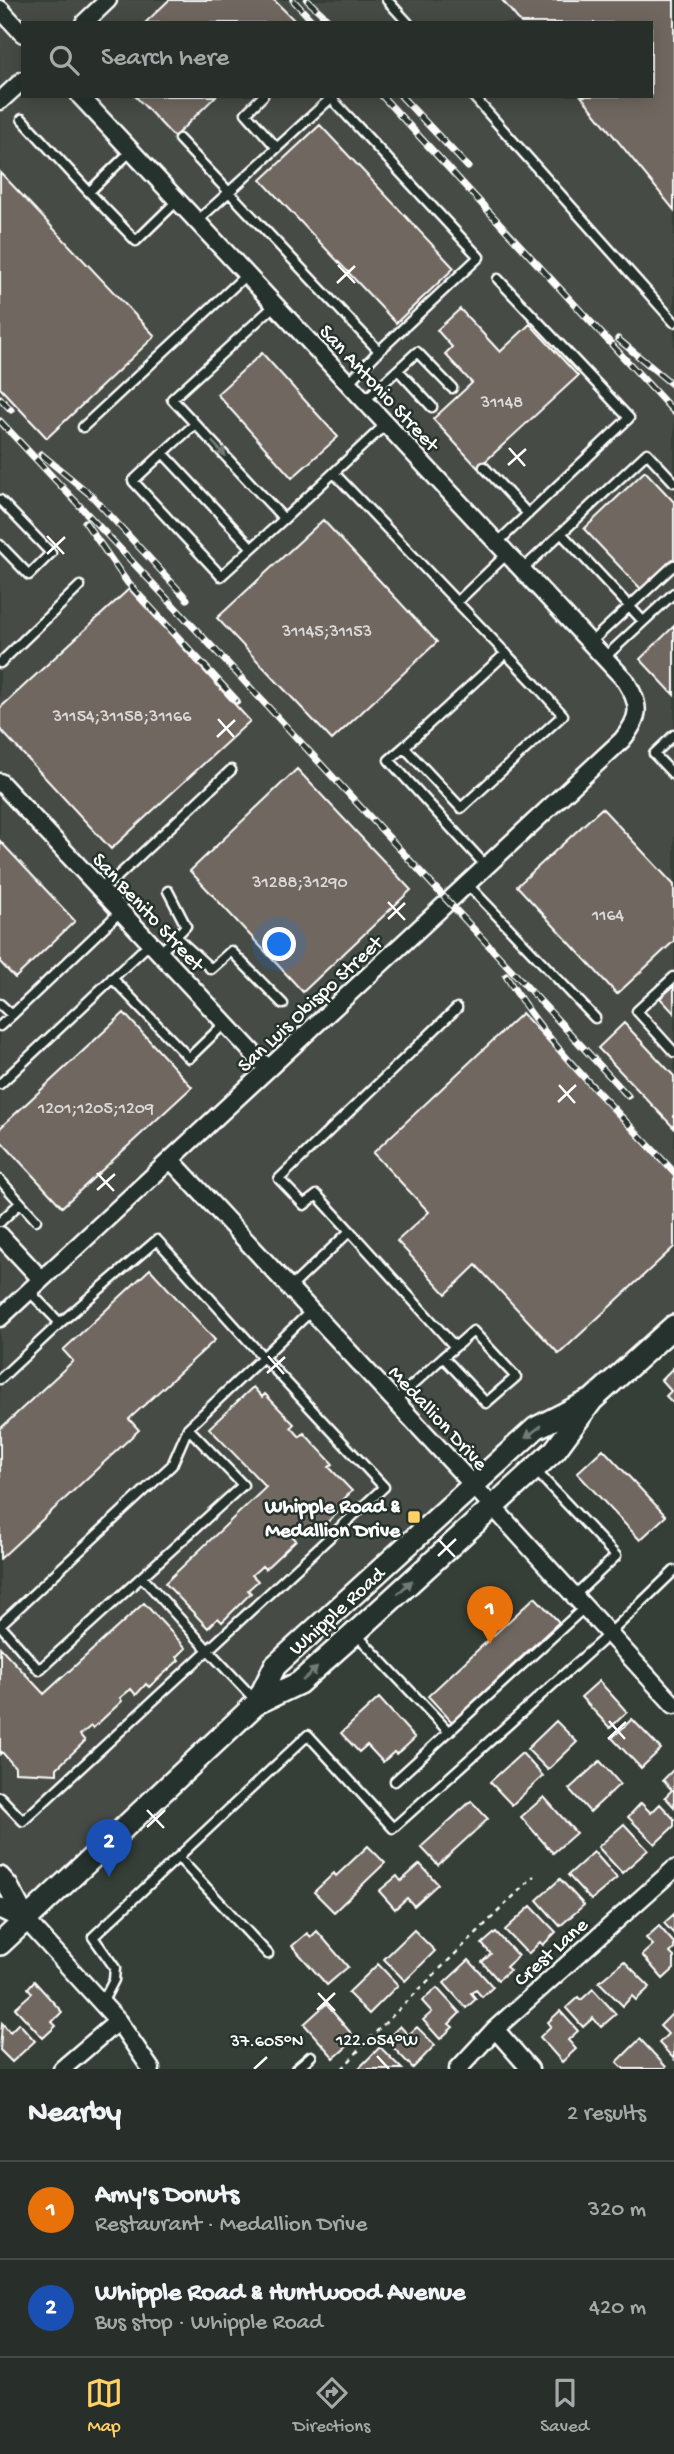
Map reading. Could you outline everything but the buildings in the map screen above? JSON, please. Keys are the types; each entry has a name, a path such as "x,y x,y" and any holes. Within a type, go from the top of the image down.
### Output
{"main road":[{"name":"Whipple Road","path":"0,1944 257,1703 299,1683 555,1450 592,1400 674,1326"},
{"name":"Whipple Road","path":"257,1703 275,1666 473,1485 536,1429 592,1400"}],"street":[{"path":"86,21 108,0"},
{"path":"0,9 21,32"},
{"path":"0,101 21,82"},
{"name":"San Antonio Street","path":"82,98 604,658 635,696 638,713"},
{"name":"San Luis Obispo Street","path":"0,1318 622,740 633,727 638,713"},
{"name":"San Benito Street","path":"1,784 268,1069"},
{"name":"Medallion Drive","path":"171,1160 493,1506 674,1706"},
{"path":"1,1233 41,1279"},
{"name":"Crest Lane","path":"458,2069 495,2029 674,1869"},
{"path":"0,1877 8,1886 26,1920 118,2021 151,2069"},
{"path":"0,1908 26,1920"},
{"path":"62,2069 118,2021"},
{"path":"495,2029 530,2069"}],"lane":[{"path":"387,0 406,21"},
{"path":"261,98 246,113 277,148"},
{"path":"197,221 331,98 479,257 348,383"},
{"path":"475,98 674,322"},
{"path":"22,119 136,241 178,200"},
{"path":"179,139 379,351"},
{"path":"89,192 131,151"},
{"path":"83,427 246,275"},
{"path":"457,602 528,514 629,418 498,279"},
{"path":"275,305 172,399 284,519"},
{"path":"364,401 417,352 452,388"},
{"path":"398,370 432,407"},
{"path":"195,424 133,481 221,576 386,424"},
{"path":"163,453 252,548"},
{"path":"523,569 647,453 674,482"},
{"path":"484,467 528,514"},
{"path":"334,473 563,715 461,808 404,747"},
{"path":"0,500 51,553 29,575 0,545"},
{"path":"561,533 643,621"},
{"path":"590,643 674,565"},
{"path":"0,663 80,586"},
{"path":"604,658 674,593"},
{"path":"486,866 389,760 506,653"},
{"path":"674,734 654,754 674,775"},
{"path":"99,888 117,877 231,770"},
{"path":"467,884 595,1018"},
{"path":"0,1084 112,978 176,937 186,926 168,891"},
{"path":"0,1026 121,911"},
{"path":"176,937 211,969 232,951 283,1004"},
{"path":"674,977 637,1012 674,1052"},
{"path":"112,978 189,1058 225,1023"},
{"path":"0,1004 12,1015"},
{"path":"455,1347 317,1195 304,1205 279,1179 457,1008"},
{"path":"0,1180 36,1220"},
{"path":"1,1233 20,1203"},
{"path":"290,1288 350,1231"},
{"path":"0,1379 60,1323 157,1240 384,1488 23,1821 0,1797"},
{"path":"29,1291 60,1323"},
{"path":"188,1428 243,1485 39,1670 0,1625 172,1465 188,1428 311,1311"},
{"path":"395,1401 443,1357 473,1331 516,1377 486,1403 443,1357"},
{"path":"395,1781 449,1732 579,1602 616,1556 534,1469"},
{"path":"102,2003 114,1980 115,1968 93,1937 308,1735 393,1828 609,1634 674,1571"},
{"path":"142,1577 257,1703"},
{"path":"355,1633 449,1732"},
{"path":"178,1857 268,1954"},
{"path":"296,2069 311,2056"}],"path":[{"path":"342,2069 534,1876"}],"shaded area":[{"path":"0,0 674,0 674,1326 592,1400 536,1428 276,1666 257,1703 0,1944"}],"railway":[{"path":"293,0 312,21"},
{"path":"307,0 330,21"},
{"path":"384,98 674,412"},
{"path":"403,98 468,167"},
{"path":"618,339 674,386"},
{"path":"0,398 11,410"},
{"path":"0,421 628,1096"},
{"path":"41,454 92,496 187,599"},
{"path":"85,522 127,582 237,701"},
{"path":"506,976 523,1003 563,1054 674,1172"}],"place":[{"name":"Whipple Road & Medallion Drive","path":"414,1517"},
{"name":"Amy's Donuts","path":"490,1644"},
{"name":"Whipple Road & Huntwood Avenue","path":"109,1877"}]}
